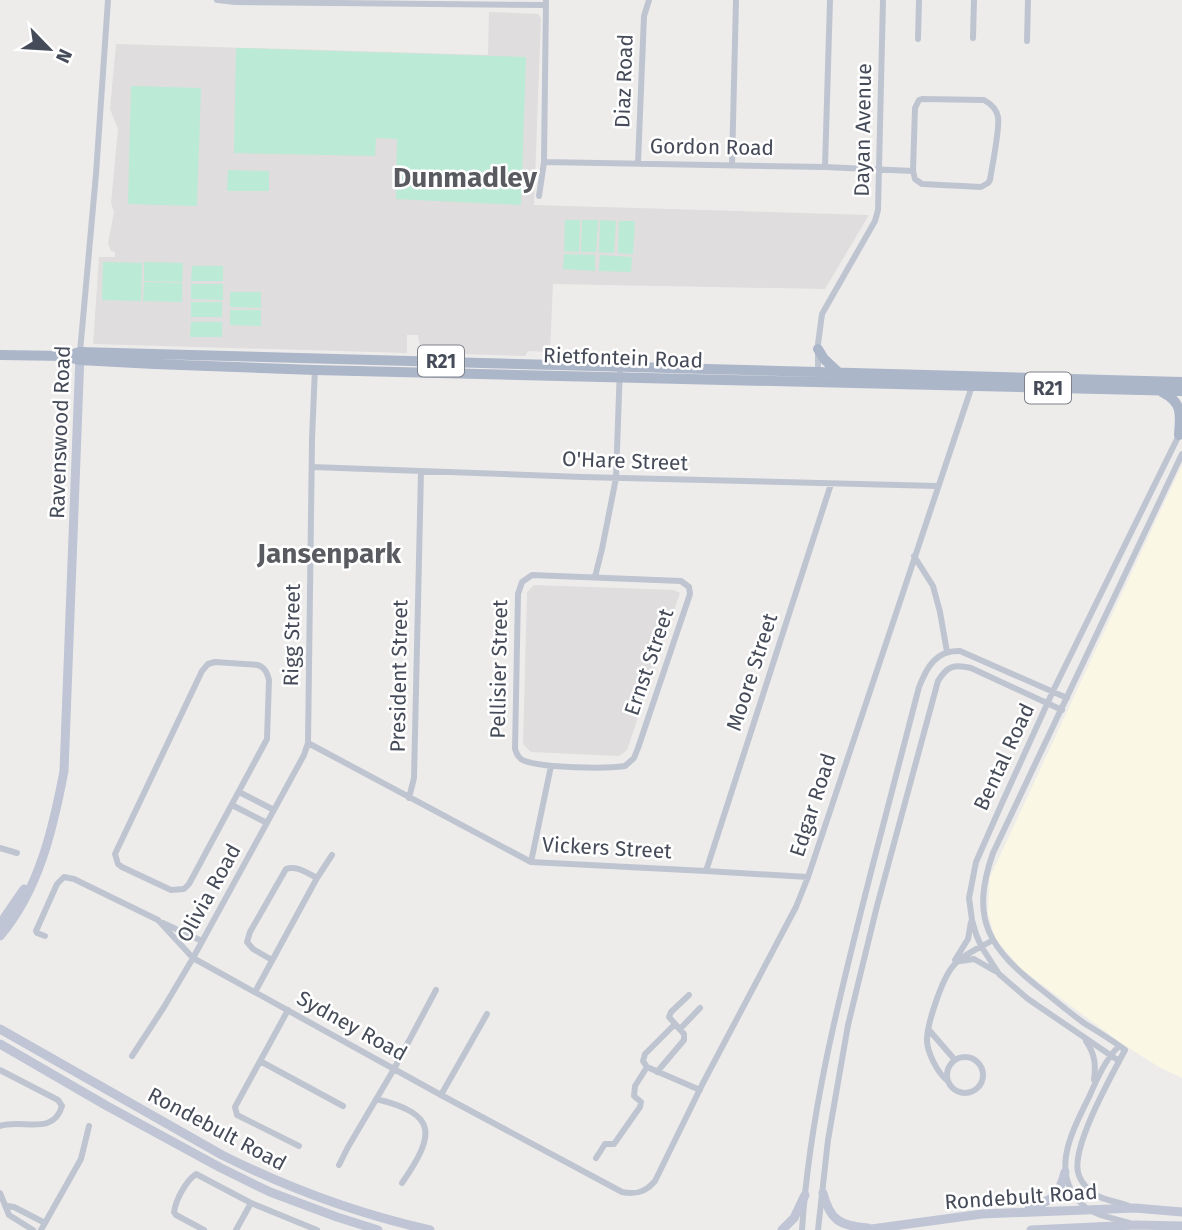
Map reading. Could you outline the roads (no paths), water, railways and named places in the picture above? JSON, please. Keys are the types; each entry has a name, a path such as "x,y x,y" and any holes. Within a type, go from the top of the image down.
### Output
{"main road":[{"path":"818,349 838,372"},
{"name":"Rietfontein Road","path":"0,355 315,364 415,373 619,377 668,373 819,377 972,386 1182,391"},
{"name":"Ravenswood Road","path":"0,936 18,912 35,880 58,802 64,771 80,356"},
{"name":"Rietfontein Road","path":"315,364 415,361 620,366 668,373"},
{"path":"415,361 415,373"},
{"name":"Rietfontein Road","path":"819,377 838,372 1182,382"},
{"path":"1158,391 1178,403 1181,415 1180,430"},
{"name":"Ravenswood Road","path":"0,925 40,864"},
{"name":"Rondebult Road","path":"0,1029 256,1173 338,1205 430,1230"},
{"name":"Rondebult Road","path":"0,1044 221,1168 270,1192 378,1230"},
{"path":"1014,1212 1045,1203 1052,1198 1062,1184 1065,1172"},
{"path":"823,1193 826,1207 836,1219 847,1226 867,1229"},
{"path":"782,1230 794,1218 805,1195"},
{"name":"Rondebult Road","path":"867,1229 1014,1212 1135,1208 1182,1212"},
{"name":"Rondebult Road","path":"1031,1230 1136,1225 1182,1226"}],"street":[{"name":"Ravenswood Road","path":"80,356 108,0"},
{"path":"217,0 546,3 544,162 539,196"},
{"name":"Diaz Road","path":"638,163 644,16 649,0"},
{"path":"732,165 736,0"},
{"path":"825,167 830,0"},
{"name":"Dayan Avenue","path":"819,377 820,323 827,304 863,243 878,210 883,0"},
{"path":"918,38 919,0"},
{"path":"973,38 974,0"},
{"path":"1027,41 1028,0"},
{"path":"919,100 984,100 996,110 999,121 990,180 984,186 922,184 915,179 913,171 915,108 919,100"},
{"name":"Gordon Road","path":"544,162 913,171"},
{"name":"Rigg Street","path":"308,743 315,364"},
{"path":"595,577 615,478 620,366"},
{"name":"Edgar Road","path":"622,1192 640,1192 655,1181 699,1090 783,933 807,877 972,386"},
{"name":"Bental Road","path":"1119,1061 1028,999 999,974 981,946 968,898 976,862 1053,691 1180,430"},
{"name":"Bental Road","path":"1122,1048 1083,1022 1015,969 1004,957 987,928 984,888 993,853 1182,454"},
{"name":"O'Hare Street","path":"312,467 937,486"},
{"name":"President Street","path":"410,797 414,778 421,471"},
{"name":"Moore Street","path":"706,870 831,484"},
{"path":"914,556 933,586 947,652"},
{"name":"Pellisier Street","path":"551,765 524,761 515,749 519,590 522,582 532,575 595,577"},
{"name":"Ernst Street","path":"551,765 618,767 625,766 634,758 690,594 689,587 681,580 595,577"},
{"path":"802,1230 822,1081 841,988 925,673 936,658 947,652 960,651 1067,698"},
{"path":"215,662 262,667 269,680 267,739 239,792 184,889 171,890 118,864 115,854 202,671 208,664 215,662"},
{"path":"818,1230 828,1140 856,988 938,681 947,670 954,666 963,666 1062,710"},
{"name":"Vickers Street","path":"308,743 531,862 807,877"},
{"name":"Olivia Road","path":"132,1056 193,958 304,755 308,743"},
{"path":"531,862 551,765"},
{"path":"239,792 274,810"},
{"path":"232,805 267,823"},
{"path":"0,848 17,853"},
{"path":"255,992 332,855"},
{"path":"272,960 249,946 247,937 283,871 291,867 317,878"},
{"name":"Sydney Road","path":"45,936 36,931 57,884 64,877 74,879 158,920 193,958 622,1192"},
{"path":"158,920 202,941"},
{"path":"948,1081 947,1072 951,1063 966,1057 976,1060 983,1069 983,1080 976,1090 966,1093 955,1090 937,1068 927,1038 939,995 968,939 972,920"},
{"path":"954,964 993,940"},
{"path":"954,964 974,959 999,974"},
{"path":"339,1165 436,990"},
{"path":"657,1072 683,1042 685,1037 669,1017 689,995"},
{"path":"699,1090 657,1072 643,1062 645,1054 700,1009"},
{"path":"288,1010 235,1111 237,1115 299,1146"},
{"path":"441,1095 487,1014"},
{"path":"929,1030 955,1060"},
{"path":"1083,1035 1096,1064 1094,1086"},
{"path":"1122,1048 1109,1055 1094,1086 1072,1134 1066,1153 1065,1172 1070,1189 1087,1210 1136,1225"},
{"path":"1122,1048 1119,1061 1086,1130 1077,1162 1078,1173 1091,1192 1101,1198 1135,1208"},
{"path":"260,1061 343,1106"},
{"path":"596,1157 605,1144 614,1144 640,1107 641,1102 634,1096 634,1090 647,1067"},
{"path":"0,1069 58,1100 62,1106 57,1118 52,1122 0,1126"},
{"path":"376,1099 403,1106 419,1118 426,1129 422,1148 402,1183"},
{"path":"6,1206 14,1207 43,1227 81,1159 89,1126"},
{"path":"204,1230 174,1212 175,1206 196,1174 251,1203 317,1230"},
{"path":"0,1193 9,1215 33,1230"},
{"path":"236,1230 251,1203"}],"district":[{"name":"Dunmadley","path":"465,177"},
{"name":"Jansenpark","path":"329,553"}]}
